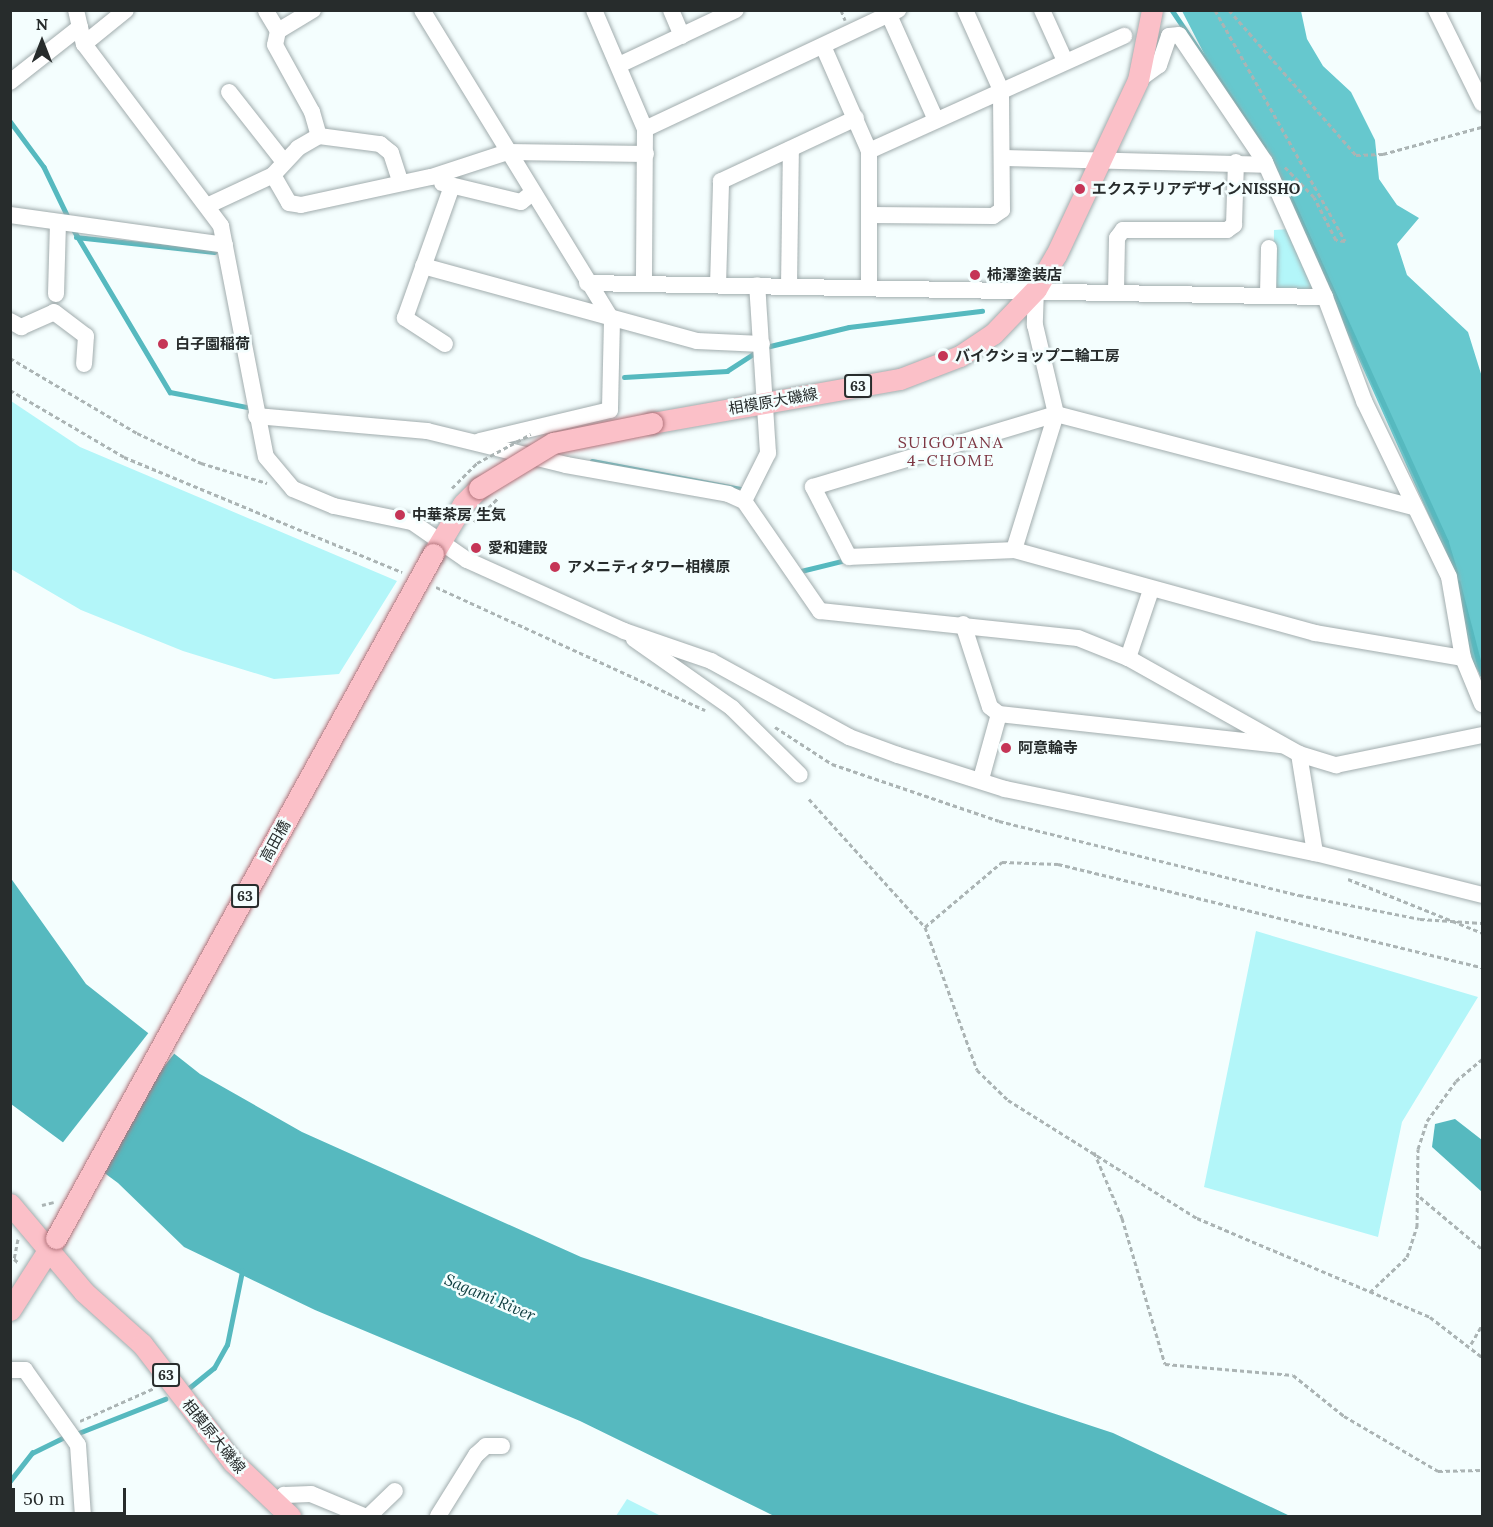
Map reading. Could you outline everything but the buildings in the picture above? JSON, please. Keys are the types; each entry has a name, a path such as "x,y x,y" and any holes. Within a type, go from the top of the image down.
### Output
{"main road":[{"name":"相模原大磯線","path":"437,546 479,489 554,443 765,402 900,379 943,364 993,334 1036,290 1102,159 1138,80 1152,10"},
{"name":"高田橋","path":"10,1310 52,1245 437,546"},
{"name":"相模原大磯線","path":"10,1204 52,1245 84,1292 113,1313 170,1380 233,1462 279,1513"}],"street":[{"path":"84,44 126,10"},
{"path":"278,31 313,10"},
{"path":"422,10 531,194 612,320 610,410 527,426 480,441"},
{"path":"594,10 645,129 644,283"},
{"path":"670,10 682,36"},
{"path":"619,65 736,10"},
{"path":"870,215 998,215 1003,158 1001,90 965,10"},
{"path":"1042,10 1065,61"},
{"path":"1436,10 1479,77 1482,103"},
{"path":"266,11 278,31 275,45 312,112 319,136"},
{"path":"645,129 893,13 936,120"},
{"path":"13,73 78,19 84,44 209,205 225,245 256,416 266,457 293,489 334,506 412,522 437,546 624,631 754,681 849,737 981,779 1132,818 1315,853 1482,895"},
{"path":"1138,80 1159,65 1170,36 1179,34 1266,163 1324,297 1364,401 1449,577 1463,658 1482,704"},
{"path":"869,151 1124,36"},
{"path":"823,46 869,151 869,287"},
{"path":"229,92 284,162"},
{"path":"718,285 720,181 856,118"},
{"path":"209,205 273,175 284,162 319,136 380,144 391,153 400,182"},
{"path":"789,286 791,149"},
{"path":"273,175 289,203 301,206 400,182 431,177 508,152 646,154"},
{"path":"1003,158 1266,163"},
{"path":"1116,291 1117,238 1123,230 1227,230 1234,225 1236,162"},
{"path":"431,177 452,186 521,202 531,194"},
{"path":"445,344 405,318 452,186"},
{"path":"10,215 70,226 225,245"},
{"path":"56,294 70,226"},
{"path":"1269,248 1269,295"},
{"path":"423,266 612,320 697,340 762,344"},
{"path":"587,283 1116,291 1324,297"},
{"path":"748,496 767,463 757,285"},
{"path":"1014,550 1056,414 1035,325 1036,290"},
{"path":"10,321 21,327 54,312 86,336 85,357 101,358"},
{"path":"1414,507 1056,414 813,488 849,557 1014,550 1151,590 1374,646 1463,658"},
{"path":"256,416 427,431 748,496 820,611 963,624 1078,638 1128,658 1282,746 1299,754 1336,765 1482,735"},
{"path":"1128,658 1151,590"},
{"path":"963,624 990,707 999,714 1282,746"},
{"path":"624,631 732,708 800,775"},
{"path":"981,779 999,714"},
{"path":"1299,754 1315,853"},
{"path":"10,1370 24,1370 62,1428 78,1445 83,1516"},
{"path":"438,1516 479,1463 486,1446 502,1446"},
{"path":"369,1516 394,1491"},
{"path":"279,1513 284,1495 311,1494 364,1516"}],"path":[{"path":"1215,10 1345,241 1336,240 1314,197 1285,165"},
{"path":"1229,10 1356,155 1383,154 1482,127"},
{"path":"10,358 129,429 263,486"},
{"path":"10,390 124,457 407,574"},
{"path":"467,530 500,497"},
{"path":"430,513 437,509"},
{"path":"428,583 696,706 726,718 732,708"},
{"path":"771,725 832,764 999,821 1299,895 1463,925"},
{"path":"808,799 925,927 977,1070 1008,1100 1093,1150 1197,1218 1430,1317 1471,1345 1482,1357"},
{"path":"925,927 1002,862 1058,864 1482,967"},
{"path":"1336,874 1482,933"},
{"path":"1463,925 1469,920 1482,923"},
{"path":"1370,1292 1407,1257 1420,1197 1418,1149 1427,1120 1456,1081 1482,1059"},
{"path":"1093,1150 1122,1218 1165,1364 1293,1376 1344,1416 1438,1471 1482,1470"},
{"path":"1420,1197 1482,1249"},
{"path":"20,1238 14,1259 20,1264"},
{"path":"1471,1345 1482,1325"},
{"path":"62,1428 170,1380"}],"shaded area":[{"path":"1182,11 1301,11 1307,39 1323,66 1351,92 1375,140 1379,179 1397,205 1419,218 1397,244 1407,275 1468,332 1482,377 1482,677 1468,656 1443,547 1339,315"},
{"path":"1289,229 1314,290 1273,290 1274,230"},
{"path":"11,401 80,447 397,581 339,674 274,679 183,651 81,610 11,569"},
{"path":"1256,931 1478,997 1402,1122 1378,1237 1204,1187"},
{"path":"627,1499 661,1516 616,1516"}],"water":[{"name":"Sagami River","path":"10,877 86,984 200,1074 302,1132 581,1257 1113,1433 1290,1516 774,1516 580,1421 315,1310 184,1247 118,1183 11,1104"},
{"path":"1455,1119 1482,1140 1482,1192 1432,1147 1435,1124"}],"pier":[{"path":"150,1031 176,1051 87,1166 61,1145"}],"waterway":[{"path":"1172,10 1264,147"},
{"path":"10,121 44,167 69,219"},
{"path":"1285,186 1446,541 1456,574"},
{"path":"72,227 170,392 252,408"},
{"path":"76,237 214,252"},
{"path":"766,347 849,327 982,311"},
{"path":"624,377 727,371 759,350"},
{"path":"592,461 745,490"},
{"path":"801,571 842,561"},
{"path":"1458,582 1482,674"},
{"path":"189,1388 214,1368 227,1345 242,1271"},
{"path":"76,1434 165,1399"},
{"path":"10,1481 32,1453 63,1438"}],"place":[{"name":"エクステリアデザインNISSHO","path":"1080,189"},
{"name":"柿澤塗装店","path":"975,275"},
{"name":"白子園稲荷","path":"163,344"},
{"name":"バイクショップ二輪工房","path":"943,356"},
{"name":"中華茶房 生気","path":"400,515"},
{"name":"愛和建設","path":"476,548"},
{"name":"アメニティタワー相模原","path":"555,567"},
{"name":"阿意輪寺","path":"1006,748"}],"district":[{"name":"SUIGOTANA 4-CHOME","path":"951,451"}]}
